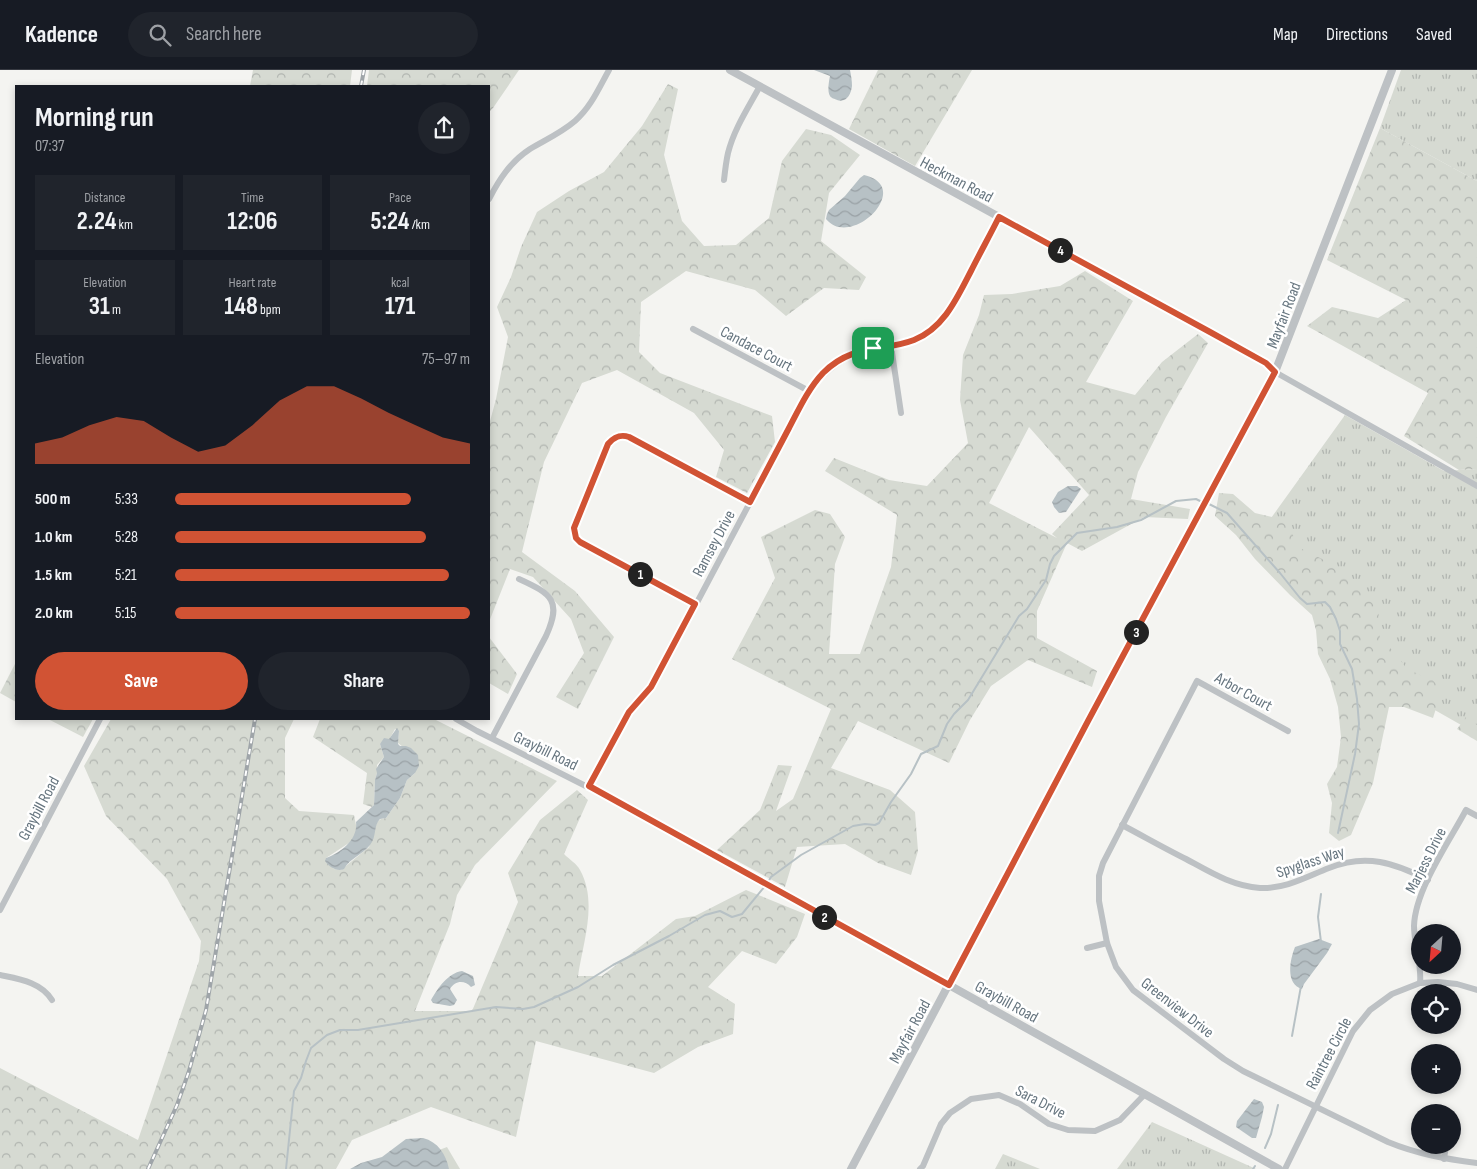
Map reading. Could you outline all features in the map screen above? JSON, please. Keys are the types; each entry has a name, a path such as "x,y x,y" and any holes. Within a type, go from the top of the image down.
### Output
{"street":[{"path":"490,197 503,175 520,156 567,128 582,114 595,97 609,70"},
{"name":"Heckman Road","path":"730,70 1266,363 1275,372"},
{"name":"Mayfair Road","path":"851,1169 1275,372 1392,70"},
{"path":"724,180 727,155 737,127 760,86"},
{"name":"Ramsey Drive","path":"589,786 629,712 651,687 809,391 823,374 844,358 855,353 904,344 916,339 937,325 946,316 999,217"},
{"name":"Candace Court","path":"693,330 809,391"},
{"path":"890,346 901,414"},
{"path":"1275,372 1477,486"},
{"path":"695,604 585,545 576,538 574,528 608,444 616,436 629,437 750,502"},
{"path":"492,738 546,636 551,625 554,610 551,599 547,594 519,579"},
{"name":"Arbor Court","path":"1178,719 1197,681 1288,731"},
{"name":"Greenview Drive","path":"1178,719 1107,852 1099,876 1099,901 1107,943 1113,961 1125,980 1144,1000 1224,1059 1316,1107 1388,1142 1415,1152 1444,1159 1477,1163"},
{"name":"Graybill Road","path":"0,910 99,720"},
{"name":"Graybill Road","path":"458,720 589,786 1279,1169"},
{"name":"Marjess Drive","path":"1420,983 1421,974 1414,925 1419,899 1466,810 1477,816"},
{"name":"Spyglass Way","path":"1122,825 1224,880 1250,887 1262,888 1288,885 1330,867 1357,861 1381,861 1395,865 1428,880"},
{"path":"1087,948 1107,943"},
{"path":"0,975 25,981 42,989 52,1000"},
{"name":"Raintree Circle","path":"1316,1107 1354,1031 1361,1020 1380,1001 1420,983 1457,984 1477,990"},
{"name":"Sara Drive","path":"920,1169 941,1124 950,1113 970,1099 999,1095 1020,1104 1049,1124 1068,1130 1095,1131 1120,1120 1145,1094"},
{"path":"1285,1169 1316,1107"},
{"path":"1444,1159 1445,1154"}],"green space":[{"path":"253,70 352,70 350,85 250,85"},
{"path":"369,70 519,70 490,111 490,85 367,85"},
{"path":"878,70 972,70 915,166 849,129"},
{"path":"1401,70 1477,70 1477,181 1380,128"},
{"path":"668,84 678,89 664,155 682,221 704,246 736,245 769,218 782,161 806,129 831,135 860,155 829,193 821,241 866,277 859,290 824,288 786,316 755,290 686,271 641,302 639,352 660,373 772,416 775,442 747,493 716,477 724,450 694,413 617,370 582,383 544,462 522,552 575,591 614,637 578,709 556,697 584,653 571,619 533,577 510,569 490,619 490,421 508,337 497,307 537,212 569,191 604,172 642,126"},
{"path":"1380,128 1477,181 1477,469 1459,470 1404,436 1428,393 1307,326 1332,307 1378,318 1406,300 1327,260"},
{"path":"1085,271 1133,301 1086,382 1135,395 1162,362 1198,334 1208,343 1166,417 1138,472 1131,499 1190,509 1188,519 1144,517 1082,551 1067,543 1037,611 1037,638 1097,671 1092,687 1028,660 991,686 970,720 949,763 858,721 831,768 890,790 915,812 918,851 911,875 878,863 845,844 797,847 785,887 717,850 760,810 778,765 792,766 776,811 793,799 831,709 732,659 775,578 761,537 815,510 830,514 845,537 835,564 829,654 860,654 891,567 897,515 825,471 834,458 889,480 927,486 968,443 960,400 963,355 979,315 984,295 1012,294 1060,286","holes":["1029,427 1089,495 1052,534 1057,538 989,503"]},
{"path":"1345,415 1444,471 1477,469 1477,734 1433,709 1256,539"},
{"path":"1219,493 1233,494 1255,513 1284,520 1298,547 1334,565 1378,604 1380,640 1395,652 1406,668 1420,675 1430,677 1437,685 1434,698 1438,702 1433,718 1404,707 1389,707 1373,783 1351,835 1339,841 1329,833 1332,803 1327,784 1337,767 1341,737 1338,707 1330,679 1318,654 1316,630 1312,615 1290,595 1255,559 1236,535 1215,516"},
{"path":"490,638 517,674 508,694 490,684"},
{"path":"15,664 15,701 0,693"},
{"path":"1466,717 1477,725 1477,741 1457,729"},
{"path":"50,720 92,720 83,737"},
{"path":"110,720 294,720 285,738 285,798 299,811 354,815 357,830 352,841 326,858 334,869 341,870 369,847 377,822 386,818 400,798 407,780 415,773 403,747 398,743 399,731 395,729 389,740 380,744 384,757 377,765 374,805 372,807 363,804 367,773 313,737 320,720 436,720 557,781 475,865 457,895 450,924 415,1011 472,1011 518,902 508,873 540,820 577,790 588,800 564,854 580,870 588,895 588,922 578,976 602,976 676,919 695,916 746,890 805,914 797,937 776,964 742,951 708,987 735,1004 733,1034 698,1047 654,1073 536,1041 516,1137 431,1107 352,1140 336,1169 0,1169 0,1068 138,1140 199,961 201,941 167,879 106,816 84,766"},
{"path":"1152,1122 1256,1169 1117,1169"},
{"path":"447,1147 460,1169 389,1169"},
{"path":"1003,1154 1040,1169 995,1169"}],"water":[{"path":"814,70 850,70 852,86 848,98 840,101 831,97 828,89 830,76"},
{"path":"864,175 878,182 883,191 881,202 874,213 862,222 850,227 837,227 826,219 829,210"},
{"path":"1068,486 1077,486 1081,489 1066,512 1059,513 1052,502 1058,492"},
{"path":"397,728 399,731 398,744 411,748 418,755 419,766 415,773 407,780 400,798 386,818 380,819 378,822 374,839 370,845 349,862 344,869 333,868 325,861 326,858 348,844 354,834 356,822 374,805 376,769 384,757 380,744 384,738 389,739"},
{"path":"1319,939 1332,944 1302,989 1293,982 1291,977 1293,952 1295,947"},
{"path":"462,971 473,976 475,985 471,987 466,983 460,982 452,986 450,989 457,1000 454,1005 433,1003 431,1000 444,982 452,975"},
{"path":"1254,1099 1262,1102 1264,1107 1256,1138 1252,1138 1236,1127 1237,1121"},
{"path":"423,1138 433,1142 440,1149 446,1158 449,1169 350,1169 361,1163 382,1157 406,1139"}],"waterway":[{"path":"768,882 771,877 801,855 853,826 875,825 879,823 911,774 921,754 938,746 947,724 968,700 1019,616 1027,609 1046,580 1054,556 1077,533 1117,527 1141,520 1176,501 1196,499 1202,502"},
{"path":"1207,503 1227,513 1300,598 1307,604 1325,602 1336,619 1340,631 1340,644 1352,669 1359,724 1355,754 1338,833"},
{"path":"286,1169 294,1091 301,1078 311,1048 327,1035 340,1030 358,1030 496,1007 523,1009 534,1007 578,987 613,965 705,915 720,911 732,917 742,914 765,886"},
{"path":"1321,894 1318,917 1321,942"},
{"path":"1292,1036 1301,986"},
{"path":"1265,1148 1271,1134 1278,1105"}],"railway":[{"path":"361,85 364,70"},
{"path":"148,1169 177,1105 189,1071 206,1010 255,720"}],"route":[{"path":"999,217 1266,363 1275,372 949,985 589,786 629,712 651,687 695,604 580,542 576,538 574,533 575,525 611,439 622,435 629,437 750,502 809,391 833,365 855,353 873,348 904,344 916,339 926,334 946,316 999,217"}]}
